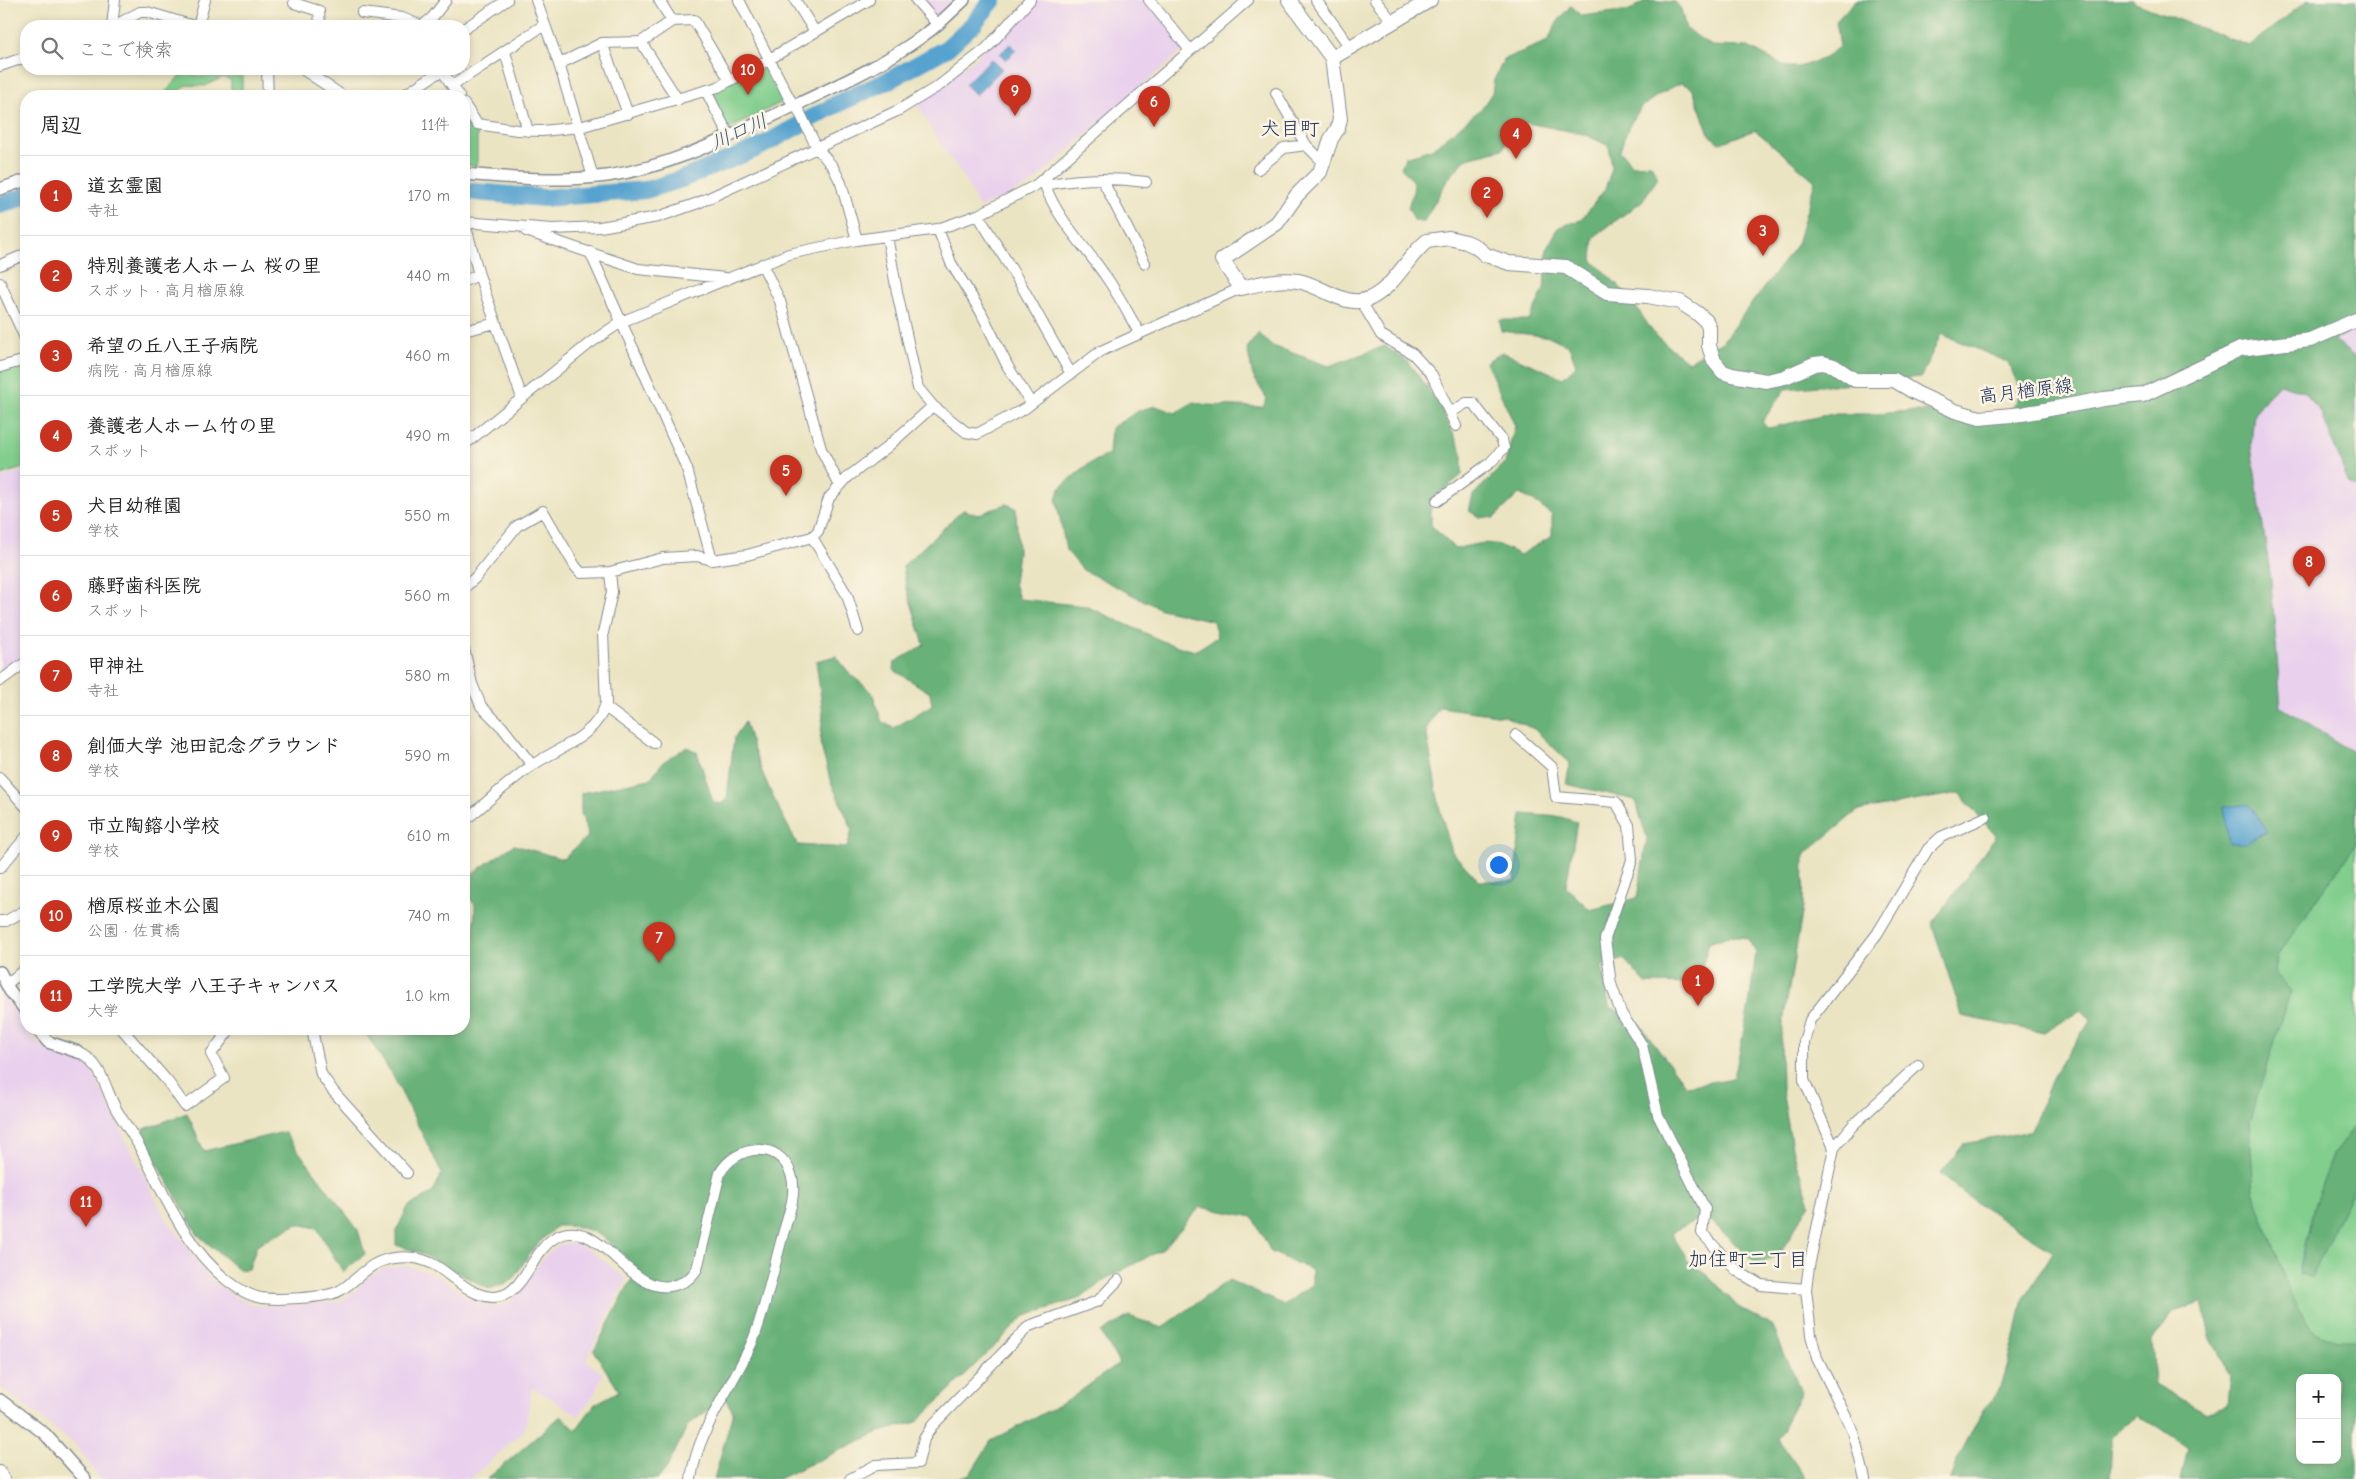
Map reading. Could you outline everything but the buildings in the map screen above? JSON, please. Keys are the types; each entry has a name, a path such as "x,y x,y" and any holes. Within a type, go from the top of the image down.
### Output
{"main road":[{"path":"1289,0 1332,58 1340,120 1338,128 1331,139 1316,177 1297,195 1277,223 1222,260 1241,288 1293,280 1306,283 1349,300 1361,301"},
{"path":"1332,58 1430,0"},
{"name":"高月楢原線","path":"1361,301 1370,298 1389,285 1427,240 1449,238 1475,246 1486,255 1509,263 1566,267 1607,293 1657,297 1688,306 1702,317 1709,327 1709,346 1714,362 1723,372 1766,381 1786,377 1814,364 1823,363 1834,366 1850,378 1863,381 1894,380 1916,393 1955,411 1980,418 2022,414 2104,399 2143,395 2240,349 2310,340 2356,320"}],"street":[{"path":"114,20 116,0"},
{"path":"200,20 205,0"},
{"path":"430,20 446,0"},
{"path":"470,25 507,0"},
{"path":"536,0 580,127 593,177"},
{"path":"659,0 672,22"},
{"path":"739,0 768,60 816,146 833,167 841,183 857,240"},
{"path":"795,0 816,32"},
{"path":"470,113 477,124 528,131 580,127 678,100 730,81 869,0"},
{"path":"916,0 938,25"},
{"path":"470,174 546,179 593,177 663,164 797,109 902,50 938,25 964,0"},
{"path":"470,222 516,227 587,228 658,217 724,193 816,146 898,110 940,85 986,49 1030,0"},
{"path":"1149,0 1190,50"},
{"path":"470,439 590,343 621,322 762,264 812,248 938,229 978,215 1044,182 1248,0"},
{"path":"1316,0 1350,47"},
{"path":"1375,0 1393,22"},
{"path":"293,5 319,11 320,20"},
{"path":"125,20 140,12 148,12 174,20"},
{"path":"362,12 407,20"},
{"path":"559,64 602,43 641,42 672,22 694,20 730,81"},
{"path":"470,74 544,25"},
{"path":"641,42 678,100"},
{"path":"602,43 628,114"},
{"path":"505,52 528,131"},
{"path":"0,66 20,58"},
{"path":"267,75 268,90"},
{"path":"311,75 335,90"},
{"path":"412,90 434,75"},
{"path":"444,75 454,90"},
{"path":"452,86 469,75"},
{"path":"706,91 730,136"},
{"path":"1276,93 1306,145 1322,161"},
{"path":"1258,169 1284,148 1306,145"},
{"path":"1044,182 1120,178 1146,182"},
{"path":"1102,179 1143,258 1150,250"},
{"path":"0,189 20,182"},
{"path":"1044,182 1048,194 1074,236 1105,275 1140,334"},
{"path":"978,215 1020,283 1071,374"},
{"path":"516,227 638,269 726,278"},
{"path":"938,229 951,263 981,312 1008,367 1031,404"},
{"path":"887,236 896,292 922,402 918,420"},
{"path":"470,243 479,275 522,398"},
{"path":"590,252 687,469 712,560"},
{"path":"0,265 20,257"},
{"path":"762,264 780,301 821,450 840,486"},
{"path":"470,279 479,275"},
{"path":"0,283 20,327"},
{"path":"918,388 934,406 966,432 977,434 1031,404 1101,351 1241,288"},
{"path":"1361,301 1381,335 1413,354 1432,375 1456,426"},
{"path":"470,330 496,323"},
{"path":"0,367 20,362"},
{"path":"1437,501 1490,463 1504,448 1502,440 1473,403 1466,403 1450,413"},
{"path":"470,582 517,526 543,511 581,573 610,572 663,558 697,556 712,560 756,553 812,537 818,531 829,498 840,486 934,406"},
{"path":"812,537 847,595 858,630"},
{"path":"470,814 532,766 587,732 600,718 605,707 603,633 612,592 610,572"},
{"path":"0,681 20,666"},
{"path":"470,675 480,706 502,727 532,766"},
{"path":"605,707 654,743"},
{"path":"1516,735 1552,768 1556,798 1616,802 1629,825 1632,860 1605,939 1611,984 1621,1013 1642,1045 1658,1115 1705,1209 1702,1233 1738,1271 1761,1285 1806,1289"},
{"path":"0,778 20,800"},
{"path":"1834,1148 1804,1080 1804,1042 1810,1020 1877,934 1928,849 1941,837 1986,817"},
{"path":"0,868 20,844"},
{"path":"0,921 6,921 20,913"},
{"path":"0,972 20,1002"},
{"path":"7,984 20,973"},
{"path":"42,1035 48,1042 86,1055 102,1075 116,1108 137,1144 169,1207 192,1242 226,1279 241,1291 258,1298 336,1292 358,1274 381,1260 406,1257 429,1262 476,1293 497,1296 512,1290 549,1242 558,1236 566,1234 588,1237 648,1283 670,1286 685,1282 692,1277 697,1269 720,1173 726,1162 746,1151 767,1151 777,1156 786,1163 791,1175 793,1187 789,1213 753,1339 703,1434 696,1451 692,1479"},
{"path":"127,1035 168,1082 185,1106 224,1078 212,1060 211,1054 225,1035"},
{"path":"313,1035 321,1074 407,1173"},
{"path":"1865,1479 1853,1431 1817,1358 1811,1335 1806,1289 1809,1266 1834,1148 1853,1125 1918,1065"},
{"path":"850,1479 876,1466 918,1463 924,1439 932,1426 1029,1326 1098,1301 1118,1280"},
{"path":"0,1400 45,1434 85,1479"},
{"path":"0,1471 4,1479"}],"shaded area":[{"path":"916,0 953,0 933,20"},
{"path":"1030,0 1149,0 1187,47 1030,185 979,208 964,178 934,134 915,99 975,59"},
{"path":"2356,327 2356,358 2334,340"},
{"path":"2228,363 2356,375 2356,745 2275,826"},
{"path":"20,472 20,659 0,674 0,478"},
{"path":"0,980 3,998 20,1015 20,1035 30,1035 46,1050 81,1060 90,1068 162,1212 210,1279 234,1296 253,1305 275,1306 338,1302 355,1292 368,1277 385,1268 407,1266 438,1276 470,1299 486,1305 501,1306 514,1299 546,1255 558,1245 570,1243 584,1247 594,1253 626,1279 586,1361 603,1374 594,1395 579,1416 532,1387 525,1430 470,1479 100,1479 76,1445 0,1387"}],"green space":[{"path":"1646,0 1675,2 1681,9 1686,29 1712,46 1748,47 1787,67 1799,67 1825,58 1840,46 1836,21 1856,0 2132,0 2135,3 2249,46 2308,0 2356,0 2356,327 2334,340 2356,358 2356,487 2349,484 2322,414 2305,392 2279,384 2254,413 2251,446 2271,580 2281,707 2356,754 2356,844 2277,956 2275,974 2291,991 2249,1122 2254,1193 2288,1289 2311,1330 2336,1341 2356,1341 2356,1479 2181,1479 2188,1447 2156,1425 2136,1416 2112,1436 2110,1479 1950,1479 1957,1460 1981,1414 2001,1387 2014,1342 2022,1302 2053,1252 1967,1196 1940,1174 1964,1144 2031,1131 2054,1074 2091,1019 2081,1010 2044,1033 1962,1016 1932,924 1996,836 1959,793 1857,811 1804,855 1803,908 1781,1035 1782,1090 1793,1153 1810,1203 1781,1252 1758,1266 1706,1216 1671,1232 1688,1261 1709,1276 1738,1307 1772,1325 1801,1392 1778,1439 1806,1479 954,1479 970,1474 991,1441 1070,1399 1119,1363 1101,1333 1129,1316 1162,1328 1229,1280 1284,1305 1312,1284 1312,1270 1271,1252 1253,1217 1200,1207 1163,1249 1109,1277 1081,1298 1025,1316 917,1422 879,1432 778,1479 714,1479 733,1412 725,1398 688,1425 667,1468 658,1479 487,1479 561,1416 576,1430 595,1404 619,1391 594,1351 637,1269 602,1237 583,1228 571,1226 557,1226 534,1247 512,1281 489,1289 418,1252 396,1245 396,1231 408,1207 433,1192 442,1173 394,1078 367,1035 470,1035 470,933 474,930 475,905 470,899 470,875 514,845 563,859 588,836 581,813 581,793 650,779 663,762 687,747 697,752 713,802 721,804 727,798 734,738 745,722 755,754 768,785 798,845 847,848 852,829 831,782 820,743 823,714 816,661 836,656 851,675 872,692 882,722 894,728 932,705 930,693 894,670 895,662 924,645 906,586 903,566 963,510 978,515 1006,504 1016,508 1018,552 1014,583 1019,599 1086,606 1167,643 1195,651 1217,637 1213,621 1161,609 1083,570 1066,550 1056,498 1061,487 1087,465 1109,454 1111,428 1140,410 1156,406 1175,413 1194,402 1206,405 1263,407 1267,399 1253,376 1247,348 1259,333 1270,345 1329,366 1385,346 1408,362 1439,404 1462,452 1462,475 1431,500 1431,525 1455,549 1489,543 1520,555 1552,536 1552,515 1532,500 1519,494 1494,518 1479,517 1469,511 1473,495 1505,463 1515,426 1486,362 1502,352 1563,378 1576,365 1569,346 1551,337 1501,331 1500,320 1529,320 1544,290 1547,248 1559,227 1581,220 1605,189 1612,169 1609,146 1584,134 1517,121 1503,149 1467,158 1448,179 1423,223 1414,220 1408,207 1414,186 1413,182 1401,168 1405,157 1432,149 1481,109 1492,93 1494,80 1504,59 1548,41 1556,24 1571,5 1581,16 1631,10","holes":["1681,83 1692,88 1710,136 1720,143 1755,130 1815,181 1797,244 1722,342 1688,362 1655,335 1628,295 1592,260 1594,237 1642,201 1658,178 1651,164 1632,165 1620,151 1629,126 1641,109 1658,96","1941,334 2008,362 2019,394 2018,400 2000,421 1959,412 1910,411 1876,414 1830,414 1769,428 1762,422 1785,389 1921,377","1439,707 1504,716 1534,729 1570,763 1566,784 1635,800 1647,838 1637,898 1590,910 1566,887 1577,822 1561,817 1522,814 1514,881 1479,881 1452,852 1440,810 1426,730","1728,936 1747,938 1756,952 1749,1005 1734,1078 1686,1086 1639,1023 1609,1006 1602,966 1624,959 1645,983 1692,984 1700,972 1709,943","2202,1303 2211,1339 2231,1375 2228,1405 2205,1412 2155,1384 2152,1342 2172,1312"]},
{"path":"768,60 786,100 727,130 706,91"},
{"path":"180,75 205,77 207,75 242,75 242,90 231,90 231,80 223,77 205,86 186,85 181,90 167,90"},
{"path":"470,113 477,124 477,166 470,165"},
{"path":"20,366 20,469 0,475 0,371"},
{"path":"2356,775 2356,1365 2235,1295 2259,958"},
{"path":"187,1113 204,1151 284,1132 358,1230 365,1254 343,1272 317,1228 297,1224 257,1245 249,1269 239,1270 198,1235 139,1131"},
{"path":"2356,1124 2356,1183 2311,1278 2299,1273 2314,1206 2333,1155"}],"water":[{"path":"1010,44 1016,50 1006,60 1000,54"},
{"path":"991,59 1002,69 976,95 965,84"},
{"path":"2250,804 2267,832 2245,843 2229,843 2224,807"}],"waterway":[{"name":"川口川","path":"470,192 544,198 646,190 682,179 758,148 835,105 891,79 947,48 972,25 993,0"},
{"name":"川口川","path":"0,205 20,198"}],"place":[{"name":"楢原桜並木公園","path":"748,95"},
{"name":"市立陶鎔小学校","path":"1015,116"},
{"name":"藤野歯科医院","path":"1154,127"},
{"name":"養護老人ホーム竹の里","path":"1516,159"},
{"name":"特別養護老人ホーム 桜の里","path":"1487,218"},
{"name":"希望の丘八王子病院","path":"1763,256"},
{"name":"犬目幼稚園","path":"786,496"},
{"name":"創価大学 池田記念グラウンド","path":"2309,587"},
{"name":"甲神社","path":"659,963"},
{"name":"道玄霊園","path":"1698,1006"},
{"name":"工学院大学 八王子キャンパス","path":"86,1227"}],"district":[{"name":"犬目町","path":"1290,128"},
{"name":"加住町二丁目","path":"1748,1259"}]}
